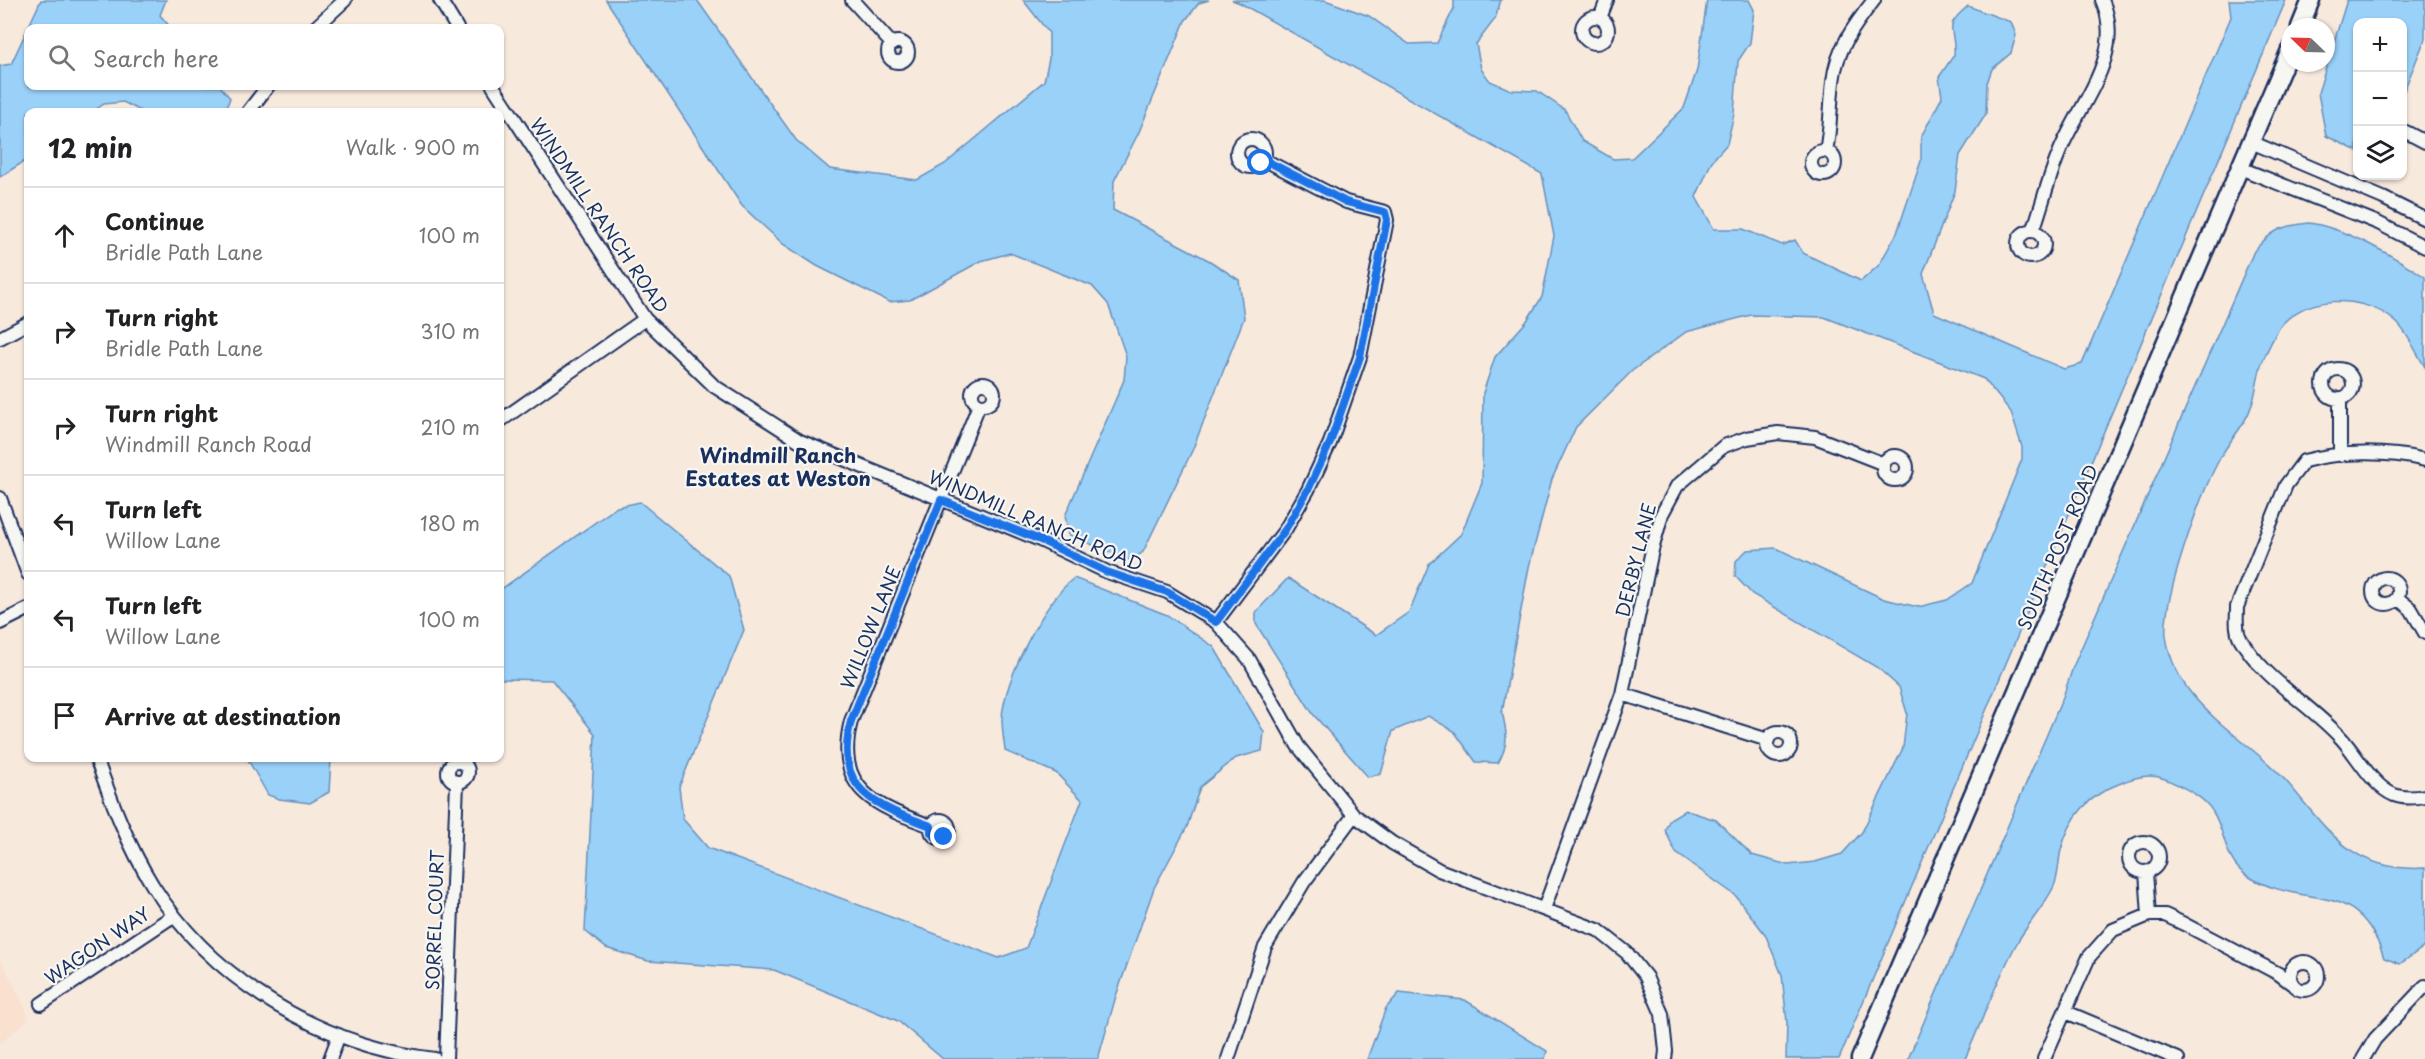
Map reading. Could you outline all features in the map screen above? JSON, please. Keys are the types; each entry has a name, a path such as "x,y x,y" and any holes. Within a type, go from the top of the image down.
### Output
{"street":[{"path":"319,24 345,0"},
{"path":"440,0 455,24"},
{"path":"852,0 891,44"},
{"path":"1600,18 1607,0"},
{"path":"1826,151 1832,123 1833,81 1840,52 1856,23 1874,0"},
{"path":"2033,231 2062,146 2099,75 2108,51 2109,15 2102,0"},
{"path":"2304,18 2312,0"},
{"name":"SOUTH POST ROAD","path":"1860,1059 2281,71"},
{"path":"251,108 265,90"},
{"name":"WINDMILL RANCH ROAD","path":"496,90 645,319 714,386 752,413 800,441 1040,540 1107,572 1167,592 1216,622 1249,659 1298,746 1354,815 1392,843 1439,870 1598,930 1627,953 1646,977 1662,1014 1665,1059"},
{"path":"2407,133 2425,142"},
{"path":"2251,142 2383,198 2425,219"},
{"path":"1216,622 1285,530 1308,490 1330,443 1360,357 1387,220 1385,212 1346,202 1263,159"},
{"path":"2240,168 2378,223 2425,247"},
{"path":"504,418 645,319"},
{"path":"0,338 24,325"},
{"path":"2340,399 2340,454"},
{"name":"WILLOW LANE","path":"931,826 888,811 870,799 857,784 849,768 845,744 851,721 979,405"},
{"name":"DERBY LANE","path":"1544,909 1622,694 1662,514 1677,486 1698,465 1724,446 1747,438 1778,433 1815,436 1884,464"},
{"path":"2425,460 2402,456 2340,454 2304,461 2286,485 2237,607 2238,636 2257,660 2341,737 2382,787 2394,795 2410,799 2425,796"},
{"path":"0,498 24,563"},
{"path":"2397,598 2411,609 2425,633"},
{"path":"0,623 24,611"},
{"path":"1622,694 1768,740"},
{"path":"97,762 120,826 152,885 173,916 203,950 254,992 288,1013 370,1047 435,1059"},
{"name":"SORREL COURT","path":"446,1059 457,783"},
{"path":"1228,1059 1265,947 1304,882 1354,815"},
{"path":"2146,872 2149,915"},
{"path":"2044,1059 2089,957 2113,930 2149,915 2165,915 2184,924 2279,974 2291,983"},
{"name":"WAGON WAY","path":"41,1004 173,916"},
{"path":"2363,1059 2375,1040 2425,986"},
{"path":"2066,1012 2178,1059"},
{"path":"330,1059 339,1035"}],"shaded area":[{"path":"0,958 26,1010 28,1019 0,1044"}],"water":[{"path":"41,0 166,0 160,15 168,24 30,24"},
{"path":"606,0 697,0 796,140 830,169 917,180 945,164 1044,81 1049,59 1049,33 1023,0 1209,0 1199,3 1185,21 1139,132 1114,181 1113,210 1210,261 1239,280 1244,318 1192,451 1143,552 1131,561 1069,535 1065,516 1124,380 1126,356 1108,304 1092,286 1010,253 981,261 910,300 889,302 817,266 783,244 742,206"},
{"path":"1232,0 1325,0 1369,16 1409,44 1437,43 1454,8 1454,0 1501,0 1495,19 1476,44 1481,69 1490,81 1511,90 1537,91 1565,110 1582,141 1613,159 1632,158 1684,108 1697,70 1707,0 1749,0 1754,10 1750,43 1738,61 1734,114 1727,144 1712,161 1696,197 1714,229 1743,229 1782,245 1795,240 1803,253 1861,281 1879,265 1897,233 1921,161 1921,137 1942,97 1939,77 1954,55 1952,24 1968,6 2011,22 2016,35 2011,53 1992,69 1987,83 1986,114 1960,155 1955,191 1923,274 1934,313 2064,369 2082,364 2231,17 2229,0 2286,0 1839,1059 1786,1059 1787,1023 1782,975 1765,934 1735,895 1676,853 1665,830 1670,819 1685,810 1716,820 1752,855 1788,865 1815,862 1842,854 1862,832 1903,748 1907,713 1899,687 1878,668 1752,594 1735,576 1736,561 1747,550 1776,548 1884,599 1918,607 1947,600 1972,583 2022,459 2022,447 2011,412 1984,379 1824,317 1751,315 1686,332 1632,371 1576,427 1552,479 1529,567 1502,712 1506,732 1502,756 1498,763 1476,762 1454,731 1428,716 1393,731 1381,774 1368,777 1313,714 1256,624 1256,612 1288,578 1376,635 1409,612 1429,564 1461,534 1482,483 1483,393 1495,357 1526,322 1542,297 1554,236 1542,174"},
{"path":"2347,0 2425,0 2425,39 2407,83 2407,18 2353,18 2353,149 2326,136 2318,93 2325,72 2335,72 2335,38"},
{"path":"24,36 24,90 223,90 230,98 226,108 135,108 123,102 104,104 98,108 24,108 24,162 0,177 0,66 11,64"},
{"path":"2309,223 2353,237 2399,260 2425,277 2425,367 2408,337 2396,322 2367,306 2350,302 2316,304 2300,310 2286,320 2276,333 2264,358 2248,415 2219,460 2193,521 2170,598 2166,636 2172,661 2183,682 2197,701 2270,765 2344,845 2360,856 2379,864 2400,868 2425,868 2425,946 2400,964 2384,958 2373,932 2359,915 2344,905 2268,886 2239,869 2229,854 2213,812 2198,796 2160,777 2137,778 2099,794 2082,808 2076,817 2061,850 2054,886 2010,957 1965,1059 1908,1059 2063,697 2073,667 2254,251 2266,238 2278,230"},
{"path":"640,502 729,576 744,630 679,787 683,819 708,848 999,958 1026,948 1082,800 1056,773 1005,751 1002,719 1009,684 1027,643 1050,604 1074,578 1167,615 1214,647 1264,732 1262,751 1236,758 1200,787 1187,827 1154,888 1116,996 1098,1059 943,1059 898,1021 774,970 648,961 606,948 585,931 595,734 552,680 504,679 504,587 617,507"},
{"path":"249,762 331,762 329,792 310,803 279,799 268,795"},
{"path":"1399,993 1465,1000 1547,1051 1545,1059 1367,1059 1386,1008"}],"district":[{"name":"Windmill Ranch Estates at Weston","path":"778,466"}],"route":[{"path":"944,837 937,838 931,833 931,826 888,811 870,799 857,784 849,768 845,744 851,721 941,500 1040,540 1107,572 1167,592 1216,622 1285,530 1308,490 1330,443 1360,357 1387,220 1385,212 1346,202 1263,159 1261,163"}]}
